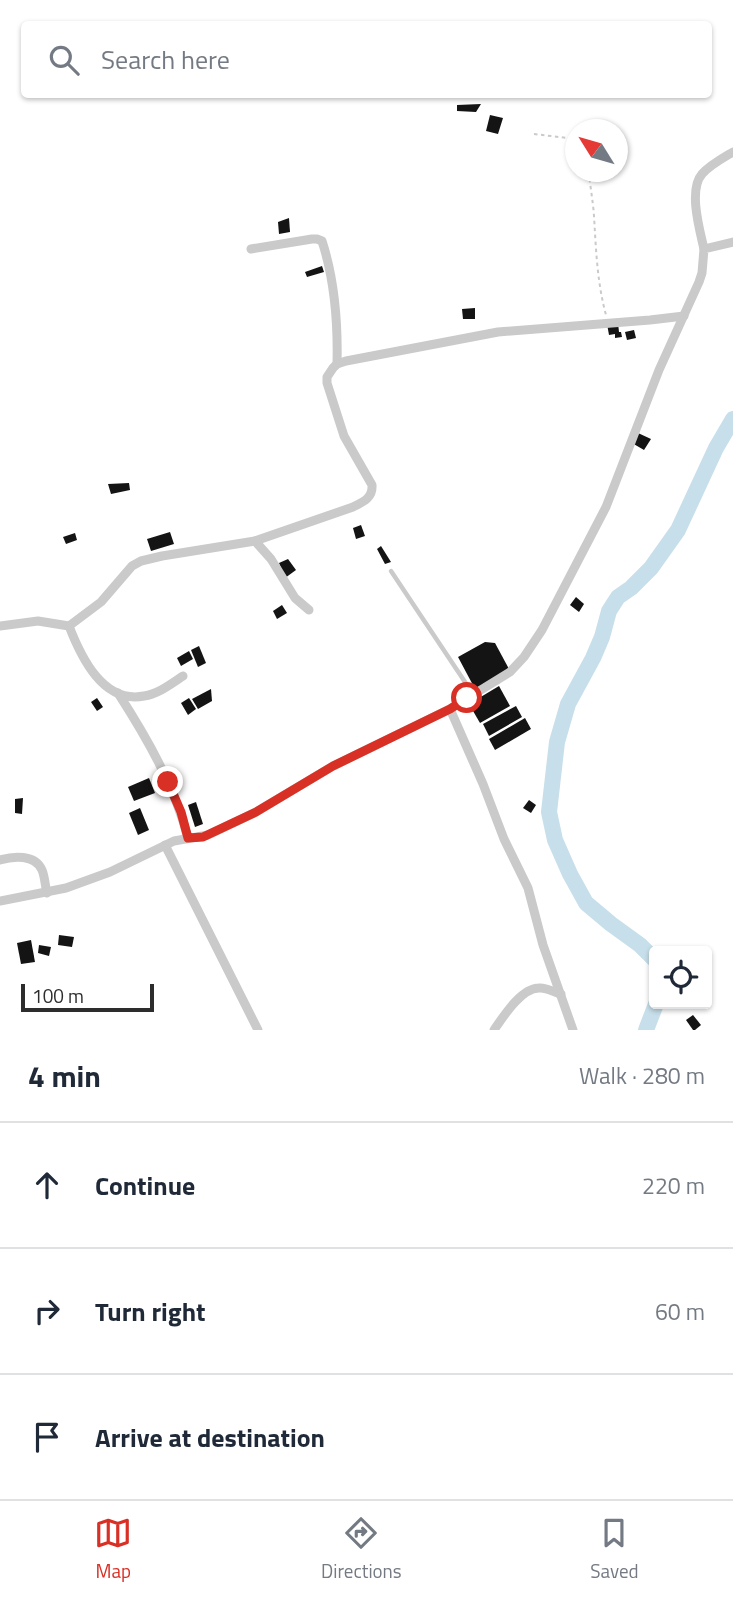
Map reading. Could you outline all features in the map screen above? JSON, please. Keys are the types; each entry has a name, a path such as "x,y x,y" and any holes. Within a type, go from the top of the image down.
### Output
{"street":[{"path":"0,901 66,888 143,858 165,845 188,838 203,837 256,812 333,766 450,709 496,682 515,667 557,604 606,508 659,370 702,273 704,249 697,215 698,180 703,173 733,152"},
{"path":"251,249 312,239 322,242 335,297 337,365"},
{"path":"704,249 733,242"},
{"path":"0,626 38,621 69,626 101,601 132,566 141,561 255,541 353,507 365,500 371,493 372,485 344,436 327,383 330,373 337,365 498,331 684,316"},
{"path":"255,541 271,559 295,598 309,610"},
{"path":"69,626 75,642 100,682 118,693 130,697 146,696 183,676"},
{"path":"118,693 140,727 168,782 181,812 188,838"},
{"path":"450,709 504,839 528,888 543,945 573,1030"},
{"path":"165,845 258,1030"},
{"path":"0,860 24,857 35,862 42,870 47,893"},
{"path":"494,1030 520,997 530,990 538,987 561,994"}],"lane":[{"path":"391,571 473,695"}],"path":[{"path":"534,134 565,138"},
{"path":"590,182 600,289 608,323"}],"building":[{"path":"481,104 476,112 457,111 457,105"},
{"path":"490,115 503,118 498,134 486,131"},
{"path":"289,218 290,232 279,234 278,222"},
{"path":"322,266 324,272 307,277 305,272"},
{"path":"475,308 475,319 463,319 462,309"},
{"path":"618,323 622,337 615,338 615,334 609,335 607,324"},
{"path":"634,330 636,338 627,340 625,332"},
{"path":"638,433 651,439 644,450 632,443"},
{"path":"129,483 130,490 111,494 108,484"},
{"path":"361,525 365,536 356,539 353,528"},
{"path":"170,532 174,544 151,551 147,539"},
{"path":"75,533 77,540 66,544 63,537"},
{"path":"381,546 391,562 385,564 377,549"},
{"path":"288,559 296,570 285,578 279,563"},
{"path":"576,597 584,604 579,612 570,605"},
{"path":"282,605 287,613 277,619 273,611"},
{"path":"485,642 495,643 509,669 475,689 458,657"},
{"path":"199,646 206,663 198,667 191,650"},
{"path":"189,651 193,659 181,666 177,658"},
{"path":"499,686 510,706 480,723 469,704"},
{"path":"211,689 212,701 198,709 192,699"},
{"path":"97,698 103,707 97,711 91,702"},
{"path":"189,698 196,709 188,715 181,703"},
{"path":"516,706 522,717 489,736 483,724"},
{"path":"525,718 531,729 495,750 489,739"},
{"path":"149,778 155,793 134,801 128,787"},
{"path":"23,798 22,814 15,813 15,799"},
{"path":"529,800 536,805 531,813 523,808"},
{"path":"196,802 203,824 195,827 188,805"},
{"path":"140,808 149,830 138,835 129,813"},
{"path":"59,935 74,937 72,947 58,945"},
{"path":"31,940 35,962 21,964 17,943"},
{"path":"39,945 51,947 49,956 38,953"},
{"path":"693,1015 701,1025 695,1030 686,1020"}],"waterway":[{"path":"649,954 586,903 555,840 549,812 557,742 568,704 593,658 609,611 618,597 651,568 678,530 716,448 733,419"},
{"path":"646,1030 654,1009"}],"route":[{"path":"168,782 181,812 188,838 203,837 256,812 333,766 450,709 467,698"}]}
